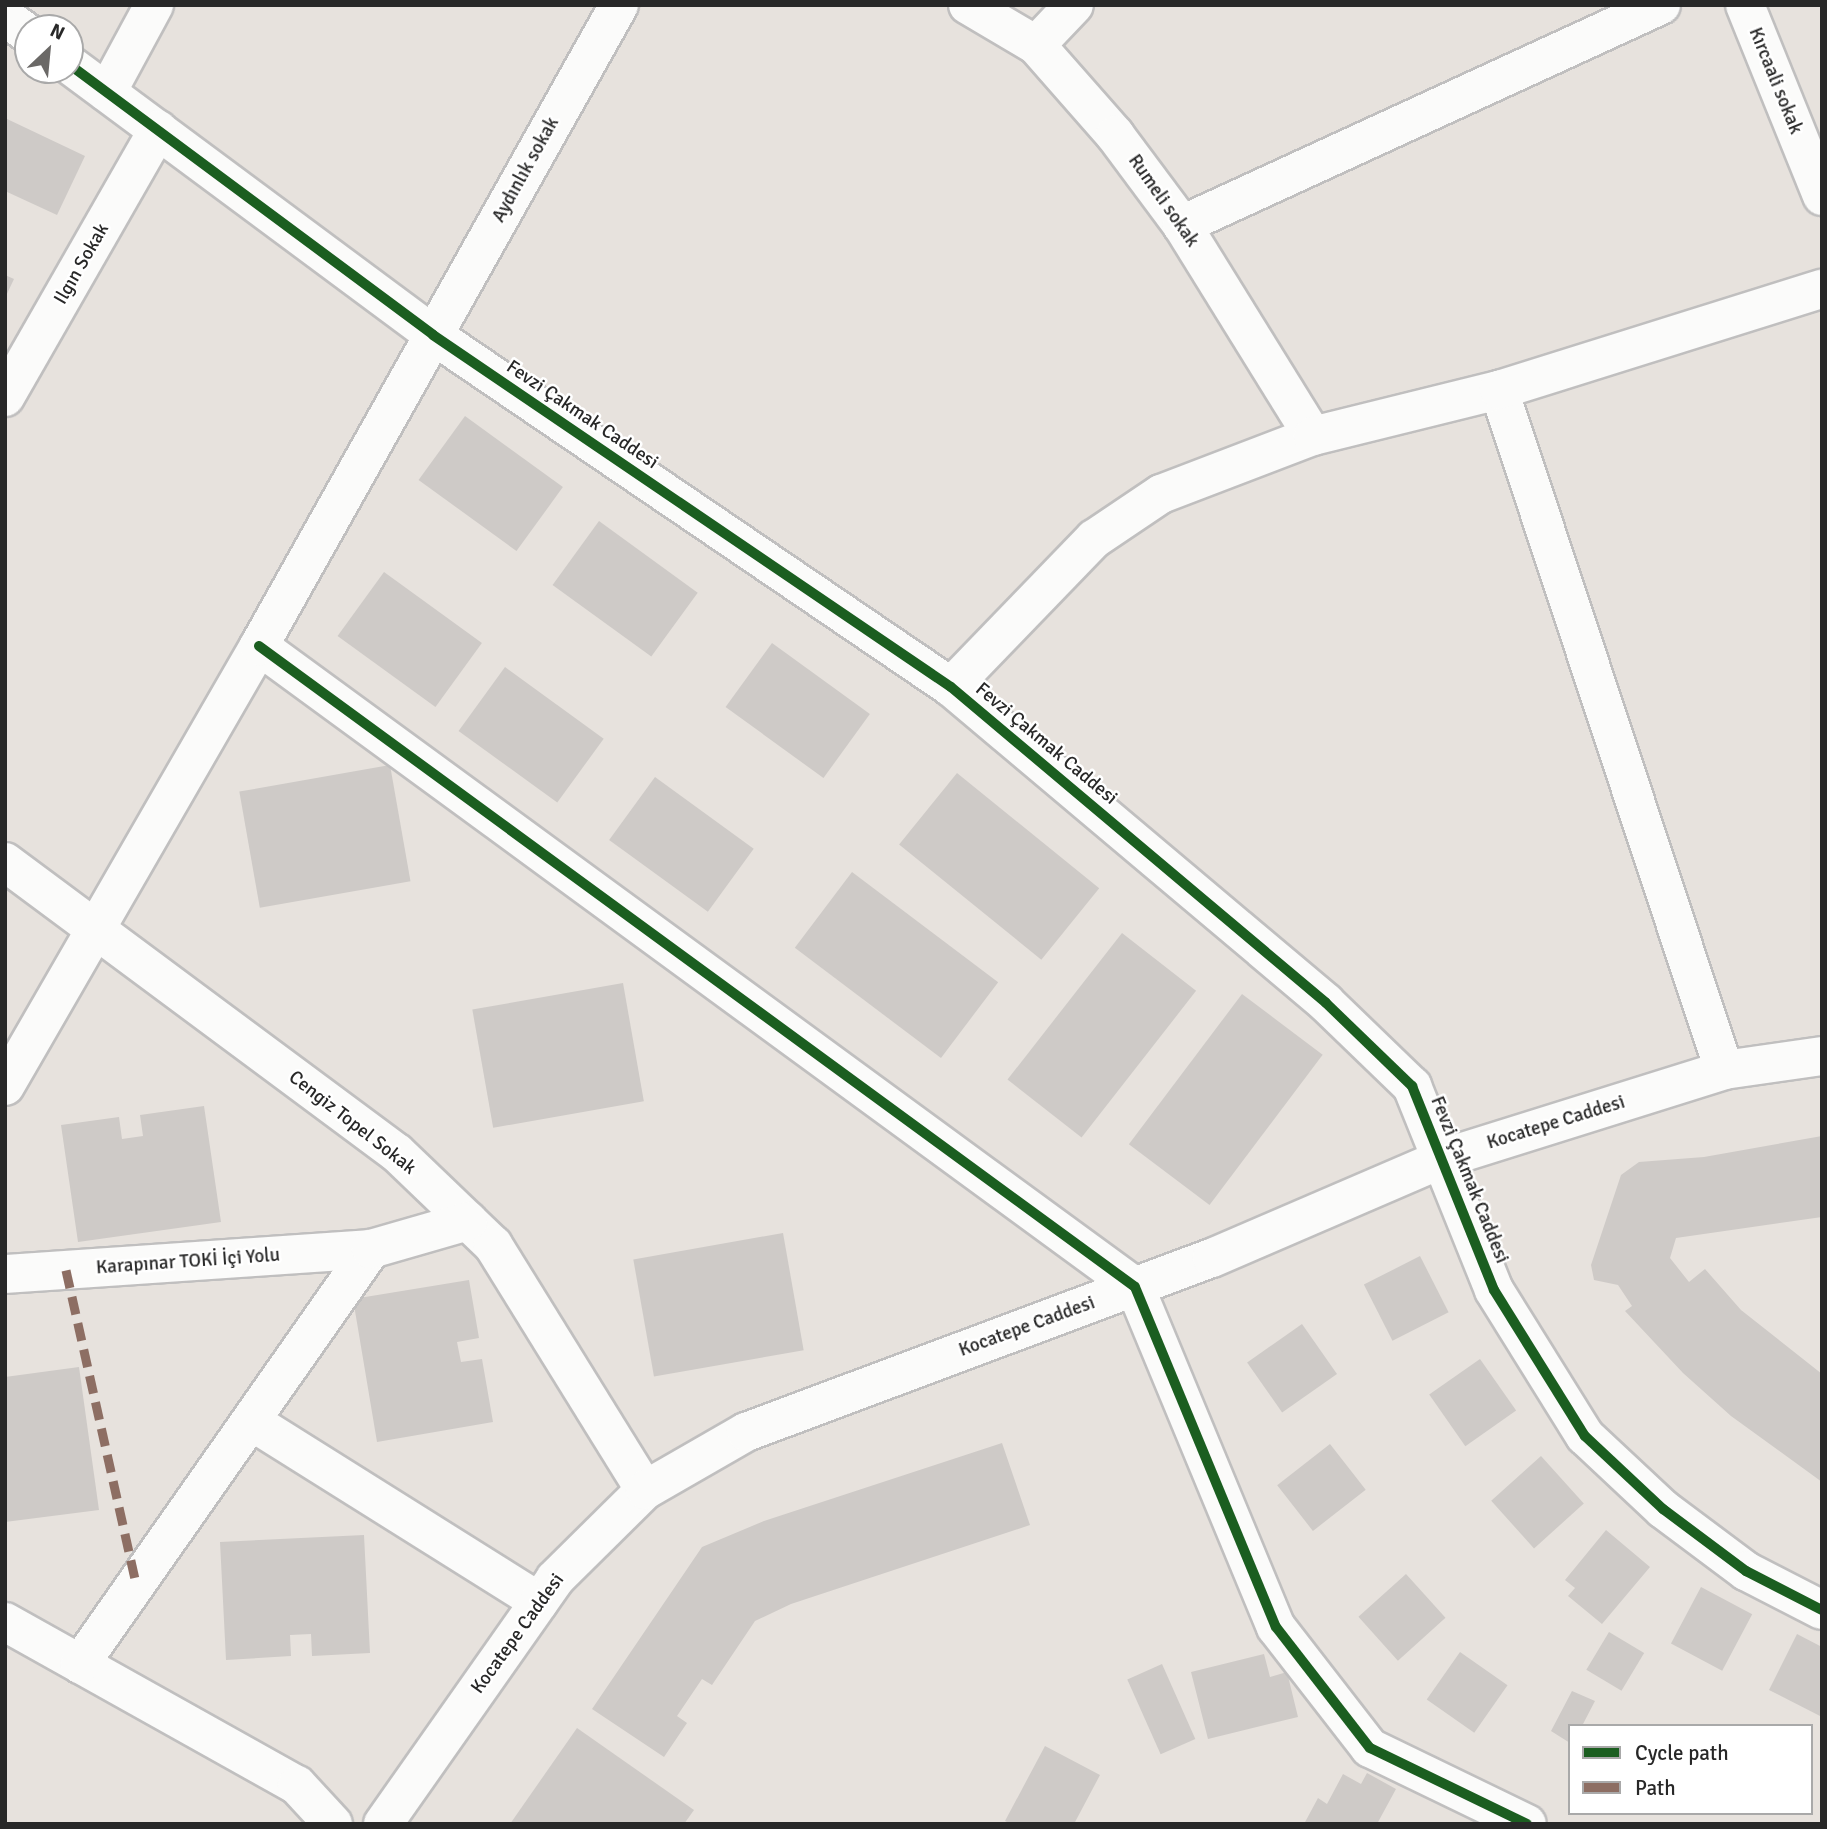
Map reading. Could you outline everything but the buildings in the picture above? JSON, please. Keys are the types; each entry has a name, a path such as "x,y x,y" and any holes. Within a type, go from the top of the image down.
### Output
{"street":[{"path":"107,92 154,5"},
{"name":"Aydınlık sokak","path":"5,1086 259,646 620,5"},
{"name":"Rumeli sokak","path":"968,5 1036,46 1115,135 1182,225 1313,436"},
{"path":"1036,46 1074,5"},
{"path":"1182,225 1661,5"},
{"name":"Kırcaali sokak","path":"1745,5 1822,196"},
{"name":"Fevzi Çakmak Caddesi","path":"84,75 433,335 951,687 1326,1003 1412,1086 1444,1158 1494,1290 1586,1436 1663,1508 1746,1571 1822,1610"},
{"name":"Ilgın Sokak","path":"5,397 159,130"},
{"path":"951,687 1094,539 1161,494 1313,436 1499,390 1822,289"},
{"path":"1499,390 1724,1070"},
{"path":"259,646 1135,1287 1276,1627 1370,1748 1527,1824"},
{"name":"Cengiz Topel Sokak","path":"5,862 397,1153 494,1245 645,1490"},
{"name":"Kocatepe Caddesi","path":"383,1824 555,1579 645,1490 746,1432 1135,1287 1444,1158 1724,1070 1822,1056"},
{"name":"Karapınar TOKİ İçi Yolu","path":"5,1274 371,1250 468,1221"},
{"path":"80,1664 371,1250"},
{"path":"251,1421 539,1602"},
{"path":"5,1622 297,1785 333,1824"}],"marked path":[{"path":"66,1270 136,1583"}],"cycle path":[{"path":"84,75 433,335 951,687 1326,1003 1412,1086 1494,1290 1585,1436 1663,1509 1746,1571 1822,1610"},
{"path":"259,646 1135,1287 1276,1627 1370,1748 1527,1824"}]}
